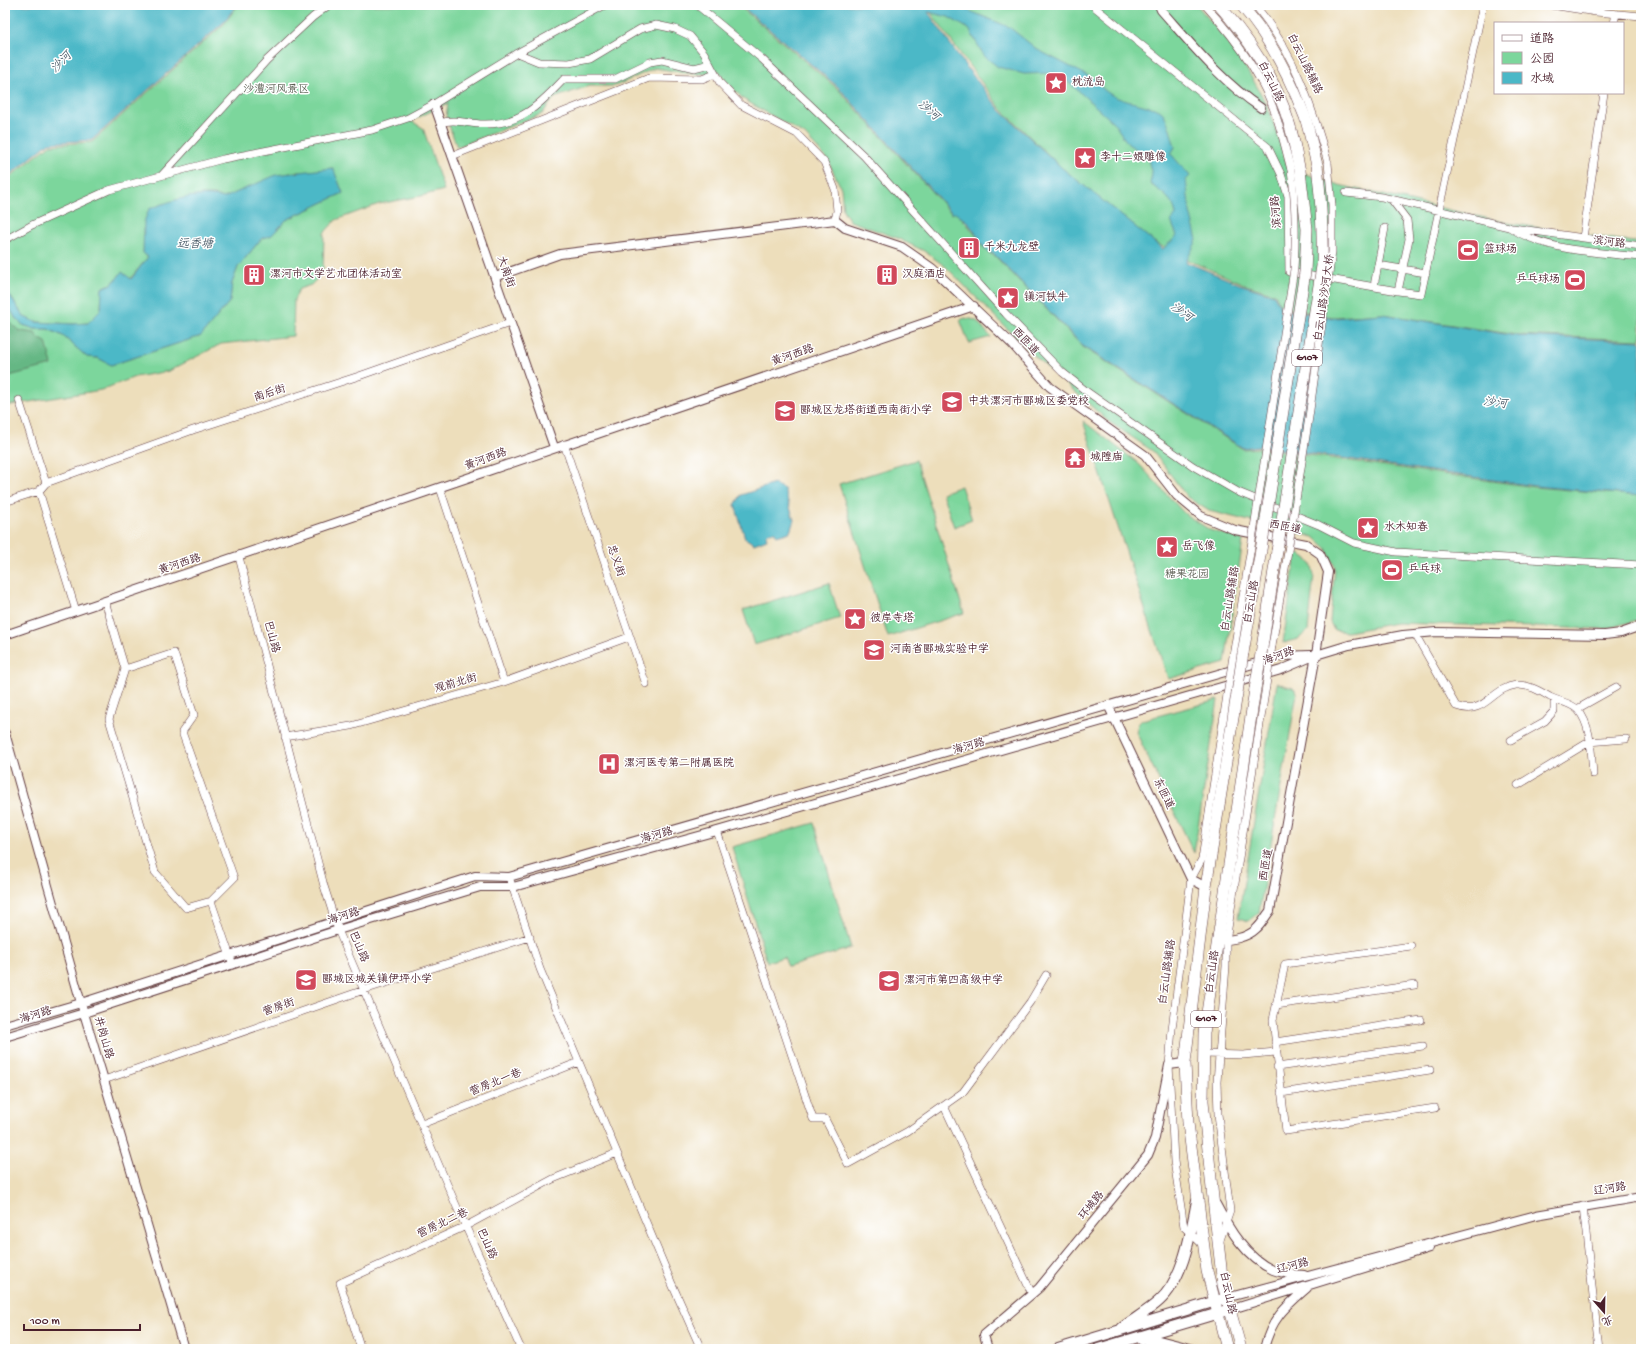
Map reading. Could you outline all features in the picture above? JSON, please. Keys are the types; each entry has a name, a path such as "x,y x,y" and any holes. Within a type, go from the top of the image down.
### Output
{"highway":[{"name":"白云山路","path":"1219,5 1240,28 1270,76 1289,122 1295,170 1307,229 1305,272 1256,548 1232,694 1206,887 1185,1063 1188,1123 1197,1199 1214,1301 1227,1349"},
{"name":"白云山路","path":"1241,5 1254,20 1283,68 1305,118 1322,164"},
{"name":"白云山路沙河大桥","path":"1282,551 1322,266 1322,164"},
{"name":"白云山路","path":"1241,1349 1226,1298 1218,1244 1203,1101 1204,1033 1221,941 1282,551"}],"main road":[{"path":"1116,1338 1161,1300 1176,1277 1191,1233 1197,1199"},
{"name":"辽河路","path":"1098,1349 1116,1338 1214,1301 1226,1298"},
{"name":"辽河路","path":"1058,1349 1116,1338 1229,1310"},
{"path":"1116,1338 1150,1339 1190,1349"}],"street":[{"path":"162,175 267,60 313,16 329,5"},
{"path":"5,240 95,196 162,175 223,159 372,130 408,118 434,104 517,53 606,5"},
{"path":"697,5 762,58 864,156 1006,314 1062,372 1086,391 1193,466 1238,492 1319,525 1354,542 1376,549 1396,552 1641,565"},
{"name":"滨河路","path":"1092,5 1268,147 1281,174 1288,196 1289,272 1421,294 1426,273"},
{"path":"1159,5 1161,10 1209,65 1250,101 1261,108"},
{"path":"1205,5 1225,27 1259,77 1278,121 1295,170"},
{"name":"白云山路辅路","path":"1255,5 1280,38 1298,73 1312,107 1322,164"},
{"path":"1378,265 1426,273 1483,5"},
{"path":"1551,5 1596,9 1616,14 1641,16"},
{"path":"1614,22 1616,14"},
{"path":"495,277 560,254 835,220 837,211 835,188 824,162 797,134 741,105 720,83 704,53 690,36 675,29 656,25 640,29 590,59 569,63 539,62 517,53"},
{"path":"440,123 449,120 483,124 503,122 521,116 535,108 564,79 615,80 650,62 662,60 694,68 710,64"},
{"path":"452,156 649,78 702,79 715,74"},
{"path":"1583,238 1604,94"},
{"name":"大南街","path":"434,104 554,447"},
{"name":"滨河路","path":"1346,193 1391,199 1509,227 1521,234 1547,244 1641,257"},
{"path":"1391,199 1407,220 1409,239 1398,291"},
{"name":"西匝道","path":"835,220 845,228 902,248 932,268 974,306 1012,344 1050,387 1145,455 1177,496 1201,516 1235,530 1306,544 1320,554 1328,572 1316,655 1270,911 1256,930 1240,938 1221,941"},
{"path":"1509,227 1641,246"},
{"path":"1374,286 1385,228"},
{"name":"黄河西路","path":"5,635 239,557 554,447 974,306"},
{"name":"南后街","path":"46,483 193,430 352,379 510,323"},
{"path":"5,502 40,491 46,483 19,400"},
{"name":"忠义街","path":"564,444 646,684"},
{"path":"440,488 504,682"},
{"path":"40,491 76,611"},
{"name":"巴山路","path":"239,557 324,886 338,930 521,1349"},
{"path":"105,602 125,669 110,719 155,872 186,908 211,901 234,878 182,732 194,715 174,653 125,669"},
{"name":"海河路","path":"5,1037 84,1013 338,930 480,887 513,887 717,831 1114,716 1281,670 1316,655 1349,645 1436,632 1605,635 1640,630"},
{"path":"1415,634 1456,706 1464,709 1475,709 1496,694 1516,685 1531,687 1577,709 1589,730 1593,774"},
{"name":"观前北街","path":"286,738 351,726 504,682 629,637"},
{"name":"海河路","path":"5,1025 81,1003 475,876 509,877 713,820 1108,704 1281,656 1316,655"},
{"path":"1577,709 1616,687"},
{"name":"白云山路辅路","path":"1204,1246 1184,1227 1174,1161 1169,1065 1172,1029 1191,879 1202,858 1232,694"},
{"path":"1511,740 1545,721 1554,711 1554,699"},
{"name":"东匝道","path":"1108,704 1191,879"},
{"name":"井岗山路","path":"5,733 81,1003 184,1349"},
{"path":"1518,785 1589,742 1626,739"},
{"path":"717,831 812,1119 825,1119 848,1164 908,1131 963,1092 1030,1002 1046,975"},
{"path":"509,877 540,969 701,1349"},
{"path":"1191,879 1206,887"},
{"path":"211,901 232,965"},
{"name":"营房街","path":"104,1080 364,990 530,936"},
{"path":"1218,1244 1230,1211 1218,1114 1217,1082 1226,966 1221,941"},
{"path":"1411,946 1285,964 1273,1020 1286,1131 1435,1108"},
{"path":"1276,1005 1416,986"},
{"path":"1275,1042 1421,1020"},
{"path":"1278,1067 1423,1046"},
{"path":"1204,1054 1243,1055 1276,1052"},
{"name":"营房北一巷","path":"422,1124 579,1062"},
{"path":"1169,1065 1185,1063"},
{"name":"环城路","path":"988,1349 984,1335 1039,1288 1148,1155 1156,1138 1169,1065"},
{"path":"1281,1093 1430,1070"},
{"path":"944,1106 1032,1294"},
{"name":"营房北二巷","path":"361,1349 340,1283 466,1226 553,1179 617,1153"},
{"name":"辽河路","path":"1226,1298 1536,1215 1641,1197"},
{"path":"1213,1198 1226,1222 1246,1251 1274,1271 1307,1276"},
{"path":"1583,1206 1599,1349"},
{"name":"辽河路","path":"1229,1310 1536,1215"},
{"path":"1264,1349 1271,1326 1281,1310 1310,1286"}],"green space":[{"name":"沙澧河风景区","path":"238,5 738,5 838,89 952,214 955,212 967,224 978,238 976,240 989,253 995,256 1084,348 1243,449 1259,448 1534,487 1641,496 1641,619 1605,629 1396,623 1347,632 1334,630 1330,622 1335,567 1326,548 1314,537 1209,511 1187,497 1154,452 1108,421 1030,352 946,267 924,251 897,238 850,221 843,210 841,188 827,159 805,135 743,99 725,80 718,70 708,74 694,74 655,68 615,86 589,86 554,98 542,114 457,147 446,117 448,103 411,121 423,128 444,190 379,204 336,220 324,233 323,273 311,285 299,289 294,300 293,336 221,344 169,371 135,377 101,390 5,406 5,300 16,319 23,325 35,329 48,329 63,336 87,357 98,358 111,365 201,336 230,301 232,283 238,267 261,239 272,235 286,220 343,193 332,168 309,172 293,172 261,182 224,198 214,195 201,195 149,209 143,253 148,257 130,279 122,272 113,283 102,288 101,310 88,323 73,324 36,322 24,317 5,288 5,181 50,145 92,142 224,24"},
{"path":"925,5 1197,5 1221,34 1250,74 1270,115 1288,168 1339,185 1508,223 1641,243 1641,340 1517,335 1382,314 1333,317 1281,307 1275,294 1246,285 1183,258 1154,242 1062,168 1001,109"},
{"path":"965,318 976,320 991,337 969,343 960,320"},
{"path":"5,319 20,331 35,333 38,338 46,342 52,365 5,377"},
{"name":"糖果花园","path":"1083,421 1138,463 1185,514 1210,530 1243,540 1225,663 1168,679"},
{"path":"916,460 964,613 888,637 839,484"},
{"path":"961,486 972,520 954,527 942,493"},
{"path":"1296,553 1303,556 1308,561 1312,567 1314,575 1308,631 1298,639 1283,643"},
{"path":"829,583 840,618 754,645 743,610"},
{"path":"1277,683 1293,688 1297,693 1259,913 1249,921 1238,918"},
{"path":"1218,700 1194,853 1136,732 1138,724 1142,720"},
{"path":"814,823 851,948 788,967 784,957 767,962 732,847"}],"water":[{"name":"沙河","path":"5,5 237,5 223,23 92,140 49,143 5,179"},
{"name":"沙河","path":"740,5 955,5 1009,27 1038,50 1096,80 1101,87 1113,96 1159,110 1164,115 1170,128 1175,147 1171,154 1190,176 1186,180 1190,212 1197,240 1186,262 1239,284 1274,295 1281,309 1334,318 1382,314 1517,336 1641,341 1641,496 1535,486 1258,446 1243,448 1084,347 995,255 989,252 977,240 979,238 968,223 955,212 953,214 838,87","holes":["928,12 948,17 969,29 984,56 998,67 1024,74 1055,73 1066,80 1114,123 1128,144 1147,156 1152,174 1150,184 1163,193 1170,200 1175,209 1176,215 1171,221 1177,236 1163,249 1062,168 1000,110 965,65"]},
{"name":"远香塘","path":"333,168 343,193 286,220 272,235 261,239 238,267 232,283 230,301 201,336 111,365 98,358 87,357 63,336 48,329 35,329 23,325 16,319 5,300 5,288 24,317 36,322 73,324 88,323 101,310 102,288 113,283 122,272 131,279 148,257 143,253 144,222 149,209 167,202 196,196 215,196 224,198 276,175"},
{"path":"774,484 784,489 794,520 790,532 777,536 775,532 770,532 766,535 767,539 754,544 745,538 735,505 741,495"}],"place":[{"name":"枕流岛","path":"1056,83"},
{"name":"李十二娘雕像","path":"1085,158"},
{"name":"千米九龙壁","path":"969,248"},
{"name":"篮球场","path":"1468,250"},
{"name":"漯河市文学艺术团体活动室","path":"254,275"},
{"name":"汉庭酒店","path":"887,275"},
{"name":"乒乓球场","path":"1575,280"},
{"name":"镇河铁牛","path":"1008,298"},
{"name":"中共漯河市郾城区委党校","path":"952,402"},
{"name":"郾城区龙塔街道西南街小学","path":"785,411"},
{"name":"城隍庙","path":"1075,458"},
{"name":"水木知春","path":"1368,528"},
{"name":"岳飞像","path":"1167,547"},
{"name":"乒乓球","path":"1392,570"},
{"name":"彼岸寺塔","path":"855,619"},
{"name":"河南省郾城实验中学","path":"874,650"},
{"name":"漯河医专第二附属医院","path":"609,764"},
{"name":"郾城区城关镇伊坪小学","path":"306,980"},
{"name":"漯河市第四高级中学","path":"889,981"}]}
